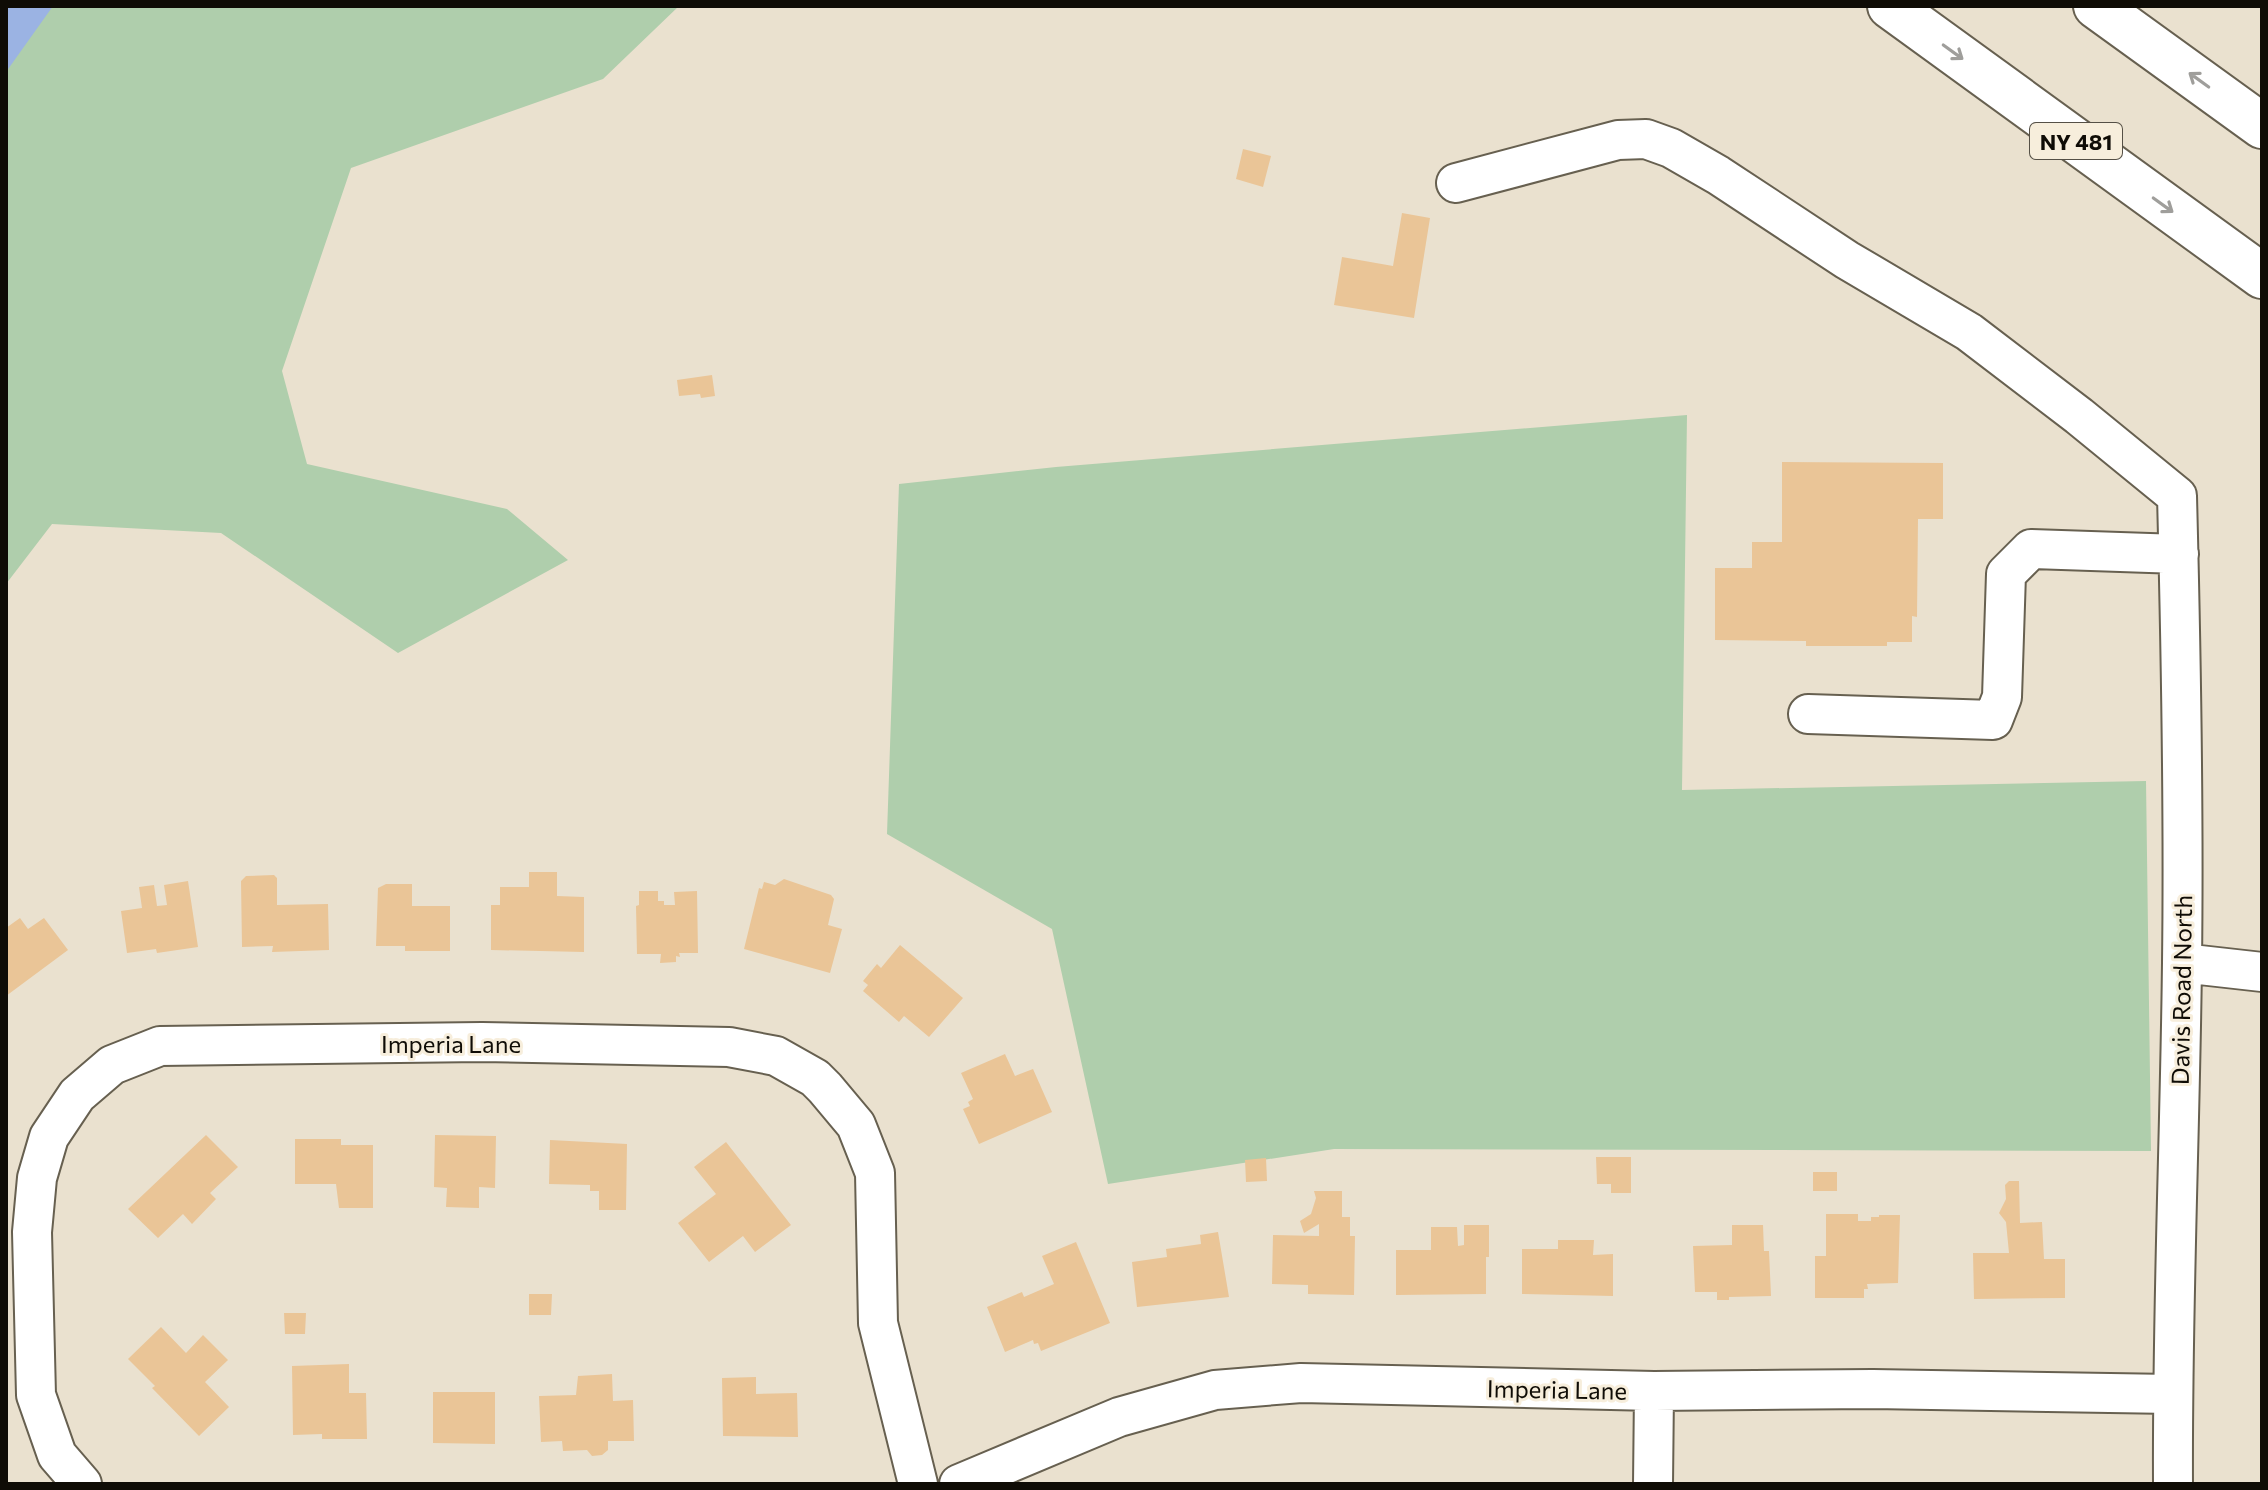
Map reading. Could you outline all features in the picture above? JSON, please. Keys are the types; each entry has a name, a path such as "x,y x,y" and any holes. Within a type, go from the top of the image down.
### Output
{"highway":[{"name":"NY 481","path":"1890,6 2262,276"},
{"path":"2096,6 2262,126"}],"street":[{"name":"Davis Road North","path":"1456,183 1618,140 1646,139 1671,148 1718,175 1847,260 1969,332 2177,496 2183,738 2173,1484"},
{"path":"1808,714 1993,720 2002,697 2006,574 2031,549 2179,554"},
{"path":"2182,963 2262,972"},
{"name":"Imperia Lane","path":"82,1484 57,1455 36,1395 32,1232 37,1178 49,1137 77,1095 112,1065 160,1046 482,1042 729,1047 776,1056 815,1078 825,1088 856,1125 875,1173 878,1323 918,1484"},
{"name":"Imperia Lane","path":"959,1484 1119,1417 1215,1390 1301,1383 1654,1391 1873,1389 2172,1394"},
{"path":"1653,1484 1654,1391"}],"green space":[{"path":"6,6 679,6 603,79 351,168 282,371 307,464 507,509 568,560 398,653 221,533 52,524 6,584"},
{"path":"1687,415 1682,790 2146,781 2151,1151 1334,1149 1108,1184 1052,929 887,834 899,484 1056,467"}],"water":[{"path":"6,6 53,6 6,72"}],"building":[{"path":"1243,149 1271,156 1263,187 1236,179"},
{"path":"1402,213 1430,218 1414,318 1334,305 1342,257 1393,266"},
{"path":"712,375 715,396 679,396 677,380"},
{"path":"1782,462 1943,463 1943,519 1918,519 1917,617 1912,616 1912,642 1887,642 1887,646 1806,646 1806,641 1715,640 1715,568 1752,568 1752,542 1782,542"},
{"path":"529,872 557,872 557,896 584,897 584,952 491,950 491,905 500,905 500,887 529,887"},
{"path":"274,875 277,878 277,905 328,904 329,950 272,952 273,946 242,947 241,881 246,876"},
{"path":"784,879 831,895 834,899 828,925 842,929 830,973 744,949 759,888 762,889 764,882 775,885"},
{"path":"188,881 198,947 157,953 156,949 127,953 121,911 142,908 139,887 154,885 157,906 167,905 164,885"},
{"path":"386,884 412,884 412,906 450,906 450,951 405,951 405,946 376,946 378,888"},
{"path":"639,891 658,891 658,901 664,901 664,905 675,905 674,892 697,891 698,953 679,953 676,962 660,963 661,954 637,954 636,906 639,905"},
{"path":"20,918 28,929 44,918 68,950 6,996 6,928"},
{"path":"900,945 963,998 929,1037 904,1016 899,1022 863,991 868,985 863,981 877,964 881,968"},
{"path":"1005,1054 1015,1076 1033,1069 1052,1112 979,1144 963,1109 970,1106 968,1102 973,1099 961,1073"},
{"path":"206,1135 238,1167 210,1193 216,1199 192,1224 183,1214 158,1238 128,1209"},
{"path":"435,1135 496,1136 495,1188 479,1187 479,1208 446,1207 447,1188 434,1187"},
{"path":"295,1139 341,1139 341,1145 373,1145 373,1208 339,1208 336,1184 295,1184"},
{"path":"550,1140 627,1144 626,1210 599,1210 599,1191 590,1191 590,1185 549,1184"},
{"path":"726,1142 791,1225 755,1252 743,1236 709,1262 678,1223 716,1194 694,1167"},
{"path":"1596,1157 1631,1157 1631,1193 1611,1193 1611,1184 1597,1184"},
{"path":"1266,1158 1267,1181 1246,1182 1245,1160"},
{"path":"1813,1172 1837,1172 1837,1191 1813,1191"},
{"path":"2009,1181 2019,1181 2020,1223 2042,1222 2044,1259 2065,1259 2065,1298 1974,1299 1973,1253 2009,1253 2006,1222 1999,1213 2006,1199 2005,1185"},
{"path":"1314,1191 1342,1191 1342,1217 1350,1217 1350,1236 1355,1236 1354,1295 1308,1294 1308,1285 1272,1284 1273,1235 1319,1236 1319,1224 1304,1233 1300,1221 1311,1214 1316,1198"},
{"path":"1826,1214 1858,1214 1858,1221 1871,1221 1871,1217 1879,1215 1900,1215 1898,1283 1867,1284 1864,1298 1815,1298 1815,1256 1826,1256"},
{"path":"1464,1225 1489,1225 1486,1294 1396,1295 1396,1250 1431,1250 1431,1227 1457,1227 1458,1246 1464,1245"},
{"path":"1732,1225 1763,1225 1764,1251 1769,1251 1771,1296 1717,1300 1717,1292 1695,1292 1693,1246 1732,1245"},
{"path":"1218,1232 1229,1297 1137,1307 1132,1262 1167,1257 1166,1249 1201,1244 1200,1235"},
{"path":"1558,1240 1594,1240 1593,1255 1613,1254 1613,1296 1522,1294 1522,1249 1558,1249"},
{"path":"1076,1242 1110,1323 1041,1351 1033,1340 1005,1352 987,1307 1022,1292 1024,1297 1054,1284 1042,1256"},
{"path":"529,1294 552,1294 551,1315 529,1315"},
{"path":"284,1313 306,1313 305,1334 285,1334"},
{"path":"161,1327 186,1353 203,1335 228,1360 205,1382 229,1407 199,1436 128,1359"},
{"path":"349,1364 349,1393 366,1393 367,1439 322,1439 322,1434 293,1435 292,1366"},
{"path":"612,1374 613,1401 633,1400 634,1441 608,1441 608,1450 602,1455 592,1456 587,1450 563,1451 562,1441 541,1442 539,1396 576,1395 578,1376"},
{"path":"756,1377 756,1394 797,1393 798,1437 723,1436 722,1378"},
{"path":"433,1392 495,1392 495,1444 433,1443"}]}
